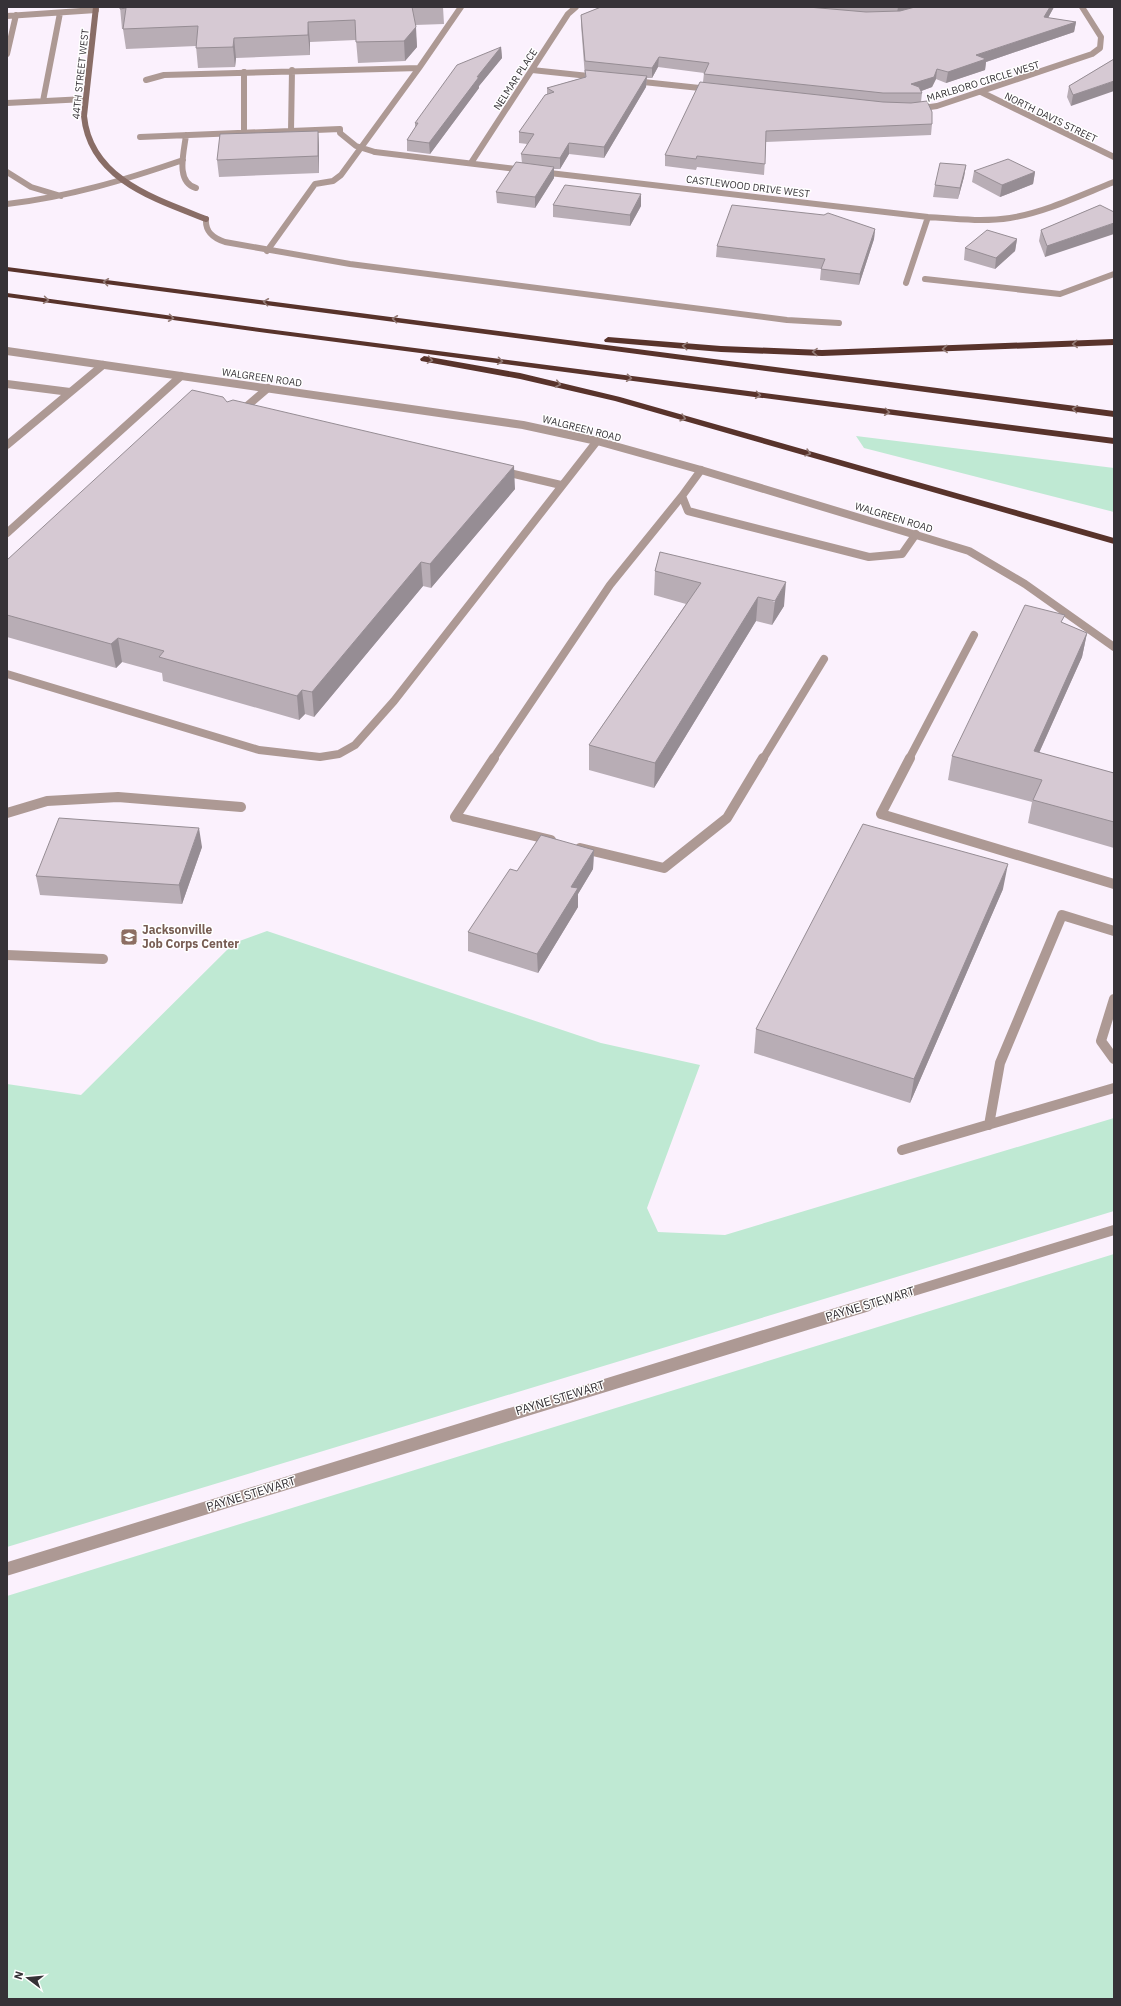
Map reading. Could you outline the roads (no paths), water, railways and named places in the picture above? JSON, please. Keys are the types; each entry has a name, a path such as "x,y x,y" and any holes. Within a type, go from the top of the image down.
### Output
{"highway":[{"path":"7,269 490,331 660,355 1114,414"},
{"path":"7,295 268,331 1114,441"},
{"path":"268,331 520,376 617,399 1114,541"},
{"path":"490,331 764,352 878,351 1114,342"}],"street":[{"path":"37,15 38,7"},
{"path":"267,251 315,184 333,181 341,175 420,68 461,7"},
{"name":"NELMAR PLACE","path":"471,163 568,14 576,7"},
{"name":"MARLBORO CIRCLE WEST","path":"910,110 936,106 1081,60 1100,48 1101,37 1082,7"},
{"path":"7,16 60,13 96,8"},
{"name":"44TH STREET WEST","path":"96,8 85,99 85,124 91,147 100,161 124,180 170,204 206,219"},
{"path":"43,101 60,13"},
{"path":"7,54 16,15"},
{"path":"146,80 164,75 292,70 420,68"},
{"path":"291,131 292,70"},
{"path":"532,70 607,78"},
{"path":"244,72 244,133"},
{"path":"630,81 718,90"},
{"name":"NORTH DAVIS STREET","path":"981,92 1114,157"},
{"path":"7,103 85,99"},
{"path":"140,137 340,129 340,133 349,143 361,149"},
{"path":"186,135 183,160 184,181 188,186 196,188"},
{"name":"CASTLEWOOD DRIVE WEST","path":"361,149 375,152 928,217 977,221 1010,218 1029,214 1114,182"},
{"path":"7,204 41,201 63,197 124,180 183,160"},
{"path":"7,172 31,187 63,197"},
{"path":"906,282 928,217"},
{"path":"206,219 205,227 214,238 225,242 267,251 350,264 787,320 839,323"},
{"path":"925,279 1060,294 1114,274"},
{"name":"WALGREEN ROAD","path":"7,352 523,425 597,441 701,470 969,551 993,563 1114,647"},
{"path":"7,445 103,365"},
{"path":"7,533 181,376"},
{"path":"7,384 70,392"},
{"path":"235,416 268,388"},
{"path":"243,409 257,412"},
{"path":"7,674 259,750 320,757 339,754 355,745 394,701 561,485 597,441"},
{"path":"492,469 561,485"},
{"path":"701,470 682,496 610,585 455,816 664,868 727,818 824,659"},
{"path":"682,496 688,511 869,557 902,554 916,534"},
{"path":"974,635 881,814 1114,884"},
{"path":"7,813 47,801 118,796 241,807"},
{"path":"989,1125 1000,1063 1062,915 1114,931"},
{"path":"7,955 103,959"},
{"path":"1114,999 1101,1041 1114,1059"},
{"path":"902,1150 1114,1088"},
{"name":"PAYNE STEWART","path":"7,1569 553,1400 1114,1230"}],"place":[{"name":"Jacksonville Job Corps Center","path":"129,937"}]}
